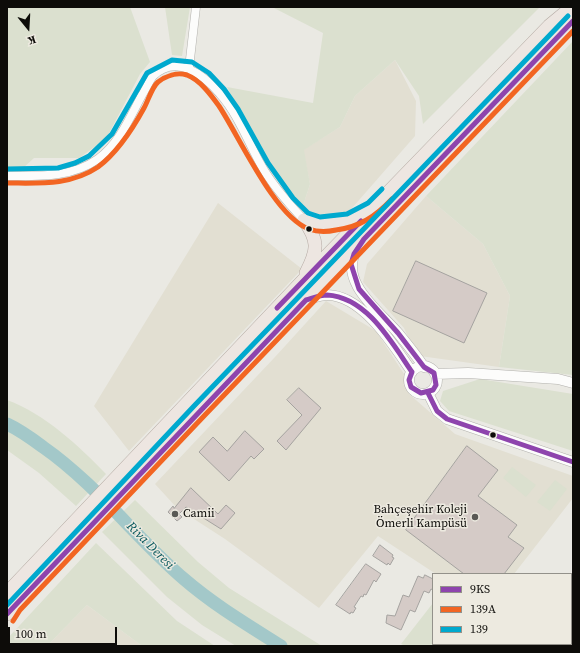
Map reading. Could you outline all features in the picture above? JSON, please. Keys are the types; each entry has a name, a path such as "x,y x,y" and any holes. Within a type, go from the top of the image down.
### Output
{"highway":[{"path":"7,592 118,478 299,285 549,26 572,7"},
{"path":"10,612 573,21"},
{"path":"304,220 330,226 372,210"},
{"path":"299,285 312,261 316,243 314,236 304,220"}],"street":[{"path":"189,68 196,7"},
{"path":"7,176 57,175 86,166 98,159 118,139 152,77 167,68 176,66 189,68 201,76 220,94 233,113 274,185 304,220"},
{"path":"364,239 354,254 351,264 359,289 398,333 424,367"},
{"path":"306,300 327,295 342,298 352,303 370,317 393,344 412,372"},
{"path":"424,367 429,368 435,374 435,387 428,393 419,393 412,388 409,380 412,372 416,369 424,367"},
{"path":"435,374 468,373 558,380 573,383"},
{"path":"428,393 437,411 447,419 573,462"}],"shaded area":[{"path":"395,60 416,101 415,136 346,215 319,221 302,209 310,184 303,150 340,127 355,96"},
{"path":"426,196 483,244 510,296 499,367 420,356 415,352 404,328 363,282 367,264"},
{"path":"218,203 302,269 129,451 94,406"},
{"path":"326,301 376,331 404,374 409,394 455,434 573,476 573,498 515,573 434,573 378,536 319,608 225,539 177,508 155,484"},
{"path":"87,605 142,646 47,646"}],"green space":[{"path":"7,7 130,7 150,62 140,74 106,139 79,158 34,158 22,169 7,170"},
{"path":"165,7 190,7 182,56 172,55"},
{"path":"272,7 540,7 423,124 419,96 395,60 355,96 340,127 304,150 310,184 302,209 270,169 227,87 313,103 323,33"},
{"path":"573,41 573,375 499,367 510,296 483,244 426,196"},
{"path":"480,379 573,394 573,451 449,411 440,401 443,391"},
{"path":"7,400 35,413 48,422 84,452 106,474 76,506 39,473 7,450"},
{"path":"512,467 536,485 526,497 503,478"},
{"path":"555,480 567,489 550,511 537,502"},
{"name":"Riva Deresi","path":"135,500 198,562 229,588 322,646 236,646 202,625 167,597 102,532"},
{"path":"96,543 177,621 215,646 142,646 87,605 47,646 7,646 7,639"},
{"path":"432,604 432,645 487,645 405,646 401,644"}],"building":[{"path":"416,261 487,293 464,343 393,311"},
{"path":"299,388 321,408 286,450 277,441 302,415 287,400"},
{"path":"245,431 264,449 254,459 251,456 229,481 199,452 213,437 227,451"},
{"path":"467,446 498,470 478,496 517,525 508,537 524,548 505,573 463,573 406,530"},
{"path":"191,488 218,514 226,505 235,513 221,529 186,507 179,514 182,517 177,521 168,512 173,506 174,508"},
{"path":"380,545 393,555 392,557 394,558 390,565 388,563 387,565 373,556"},
{"path":"366,564 381,574 376,582 374,580 366,595 364,594 363,597 361,596 354,607 356,608 353,613 351,612 350,614 336,605"},
{"path":"425,575 432,578 432,590 429,593 424,591 415,612 410,610 401,630 386,623 387,615 395,616 403,595 409,597 418,576 423,578"}],"waterway":[{"name":"Riva Deresi","path":"7,424 34,440 80,477 166,563 195,588 231,614 281,646"}],"transit line":[{"name":"139","path":"7,605 194,406 568,16"},
{"name":"9KS","path":"7,614 306,300 327,295 341,298 354,304 377,323 396,348 412,372 409,380 411,387 421,393 433,390 436,385 434,373 424,367 398,333 359,289 351,264 354,254 364,239 573,21"},
{"name":"139A","path":"13,621 20,610 204,416 573,31"},
{"name":"139","path":"7,169 58,168 75,163 89,156 112,134 147,73 172,60 192,62 209,73 224,89 238,109 268,163 293,198 308,213 320,217 347,214 368,203 382,189"},
{"name":"139A","path":"7,183 54,182 76,178 98,167 118,148 144,108 156,84 168,76 179,74 192,77 205,88 219,106 271,193 283,209 296,222 315,231 345,229 367,220 380,211 392,199"},
{"name":"9KS","path":"277,308 361,221"},
{"name":"9KS","path":"428,393 437,411 447,419 573,462"}],"place":[{"name":"Camii","path":"175,514"},
{"name":"Bahçeşehir Koleji Ömerli Kampüsü","path":"475,517"}]}
